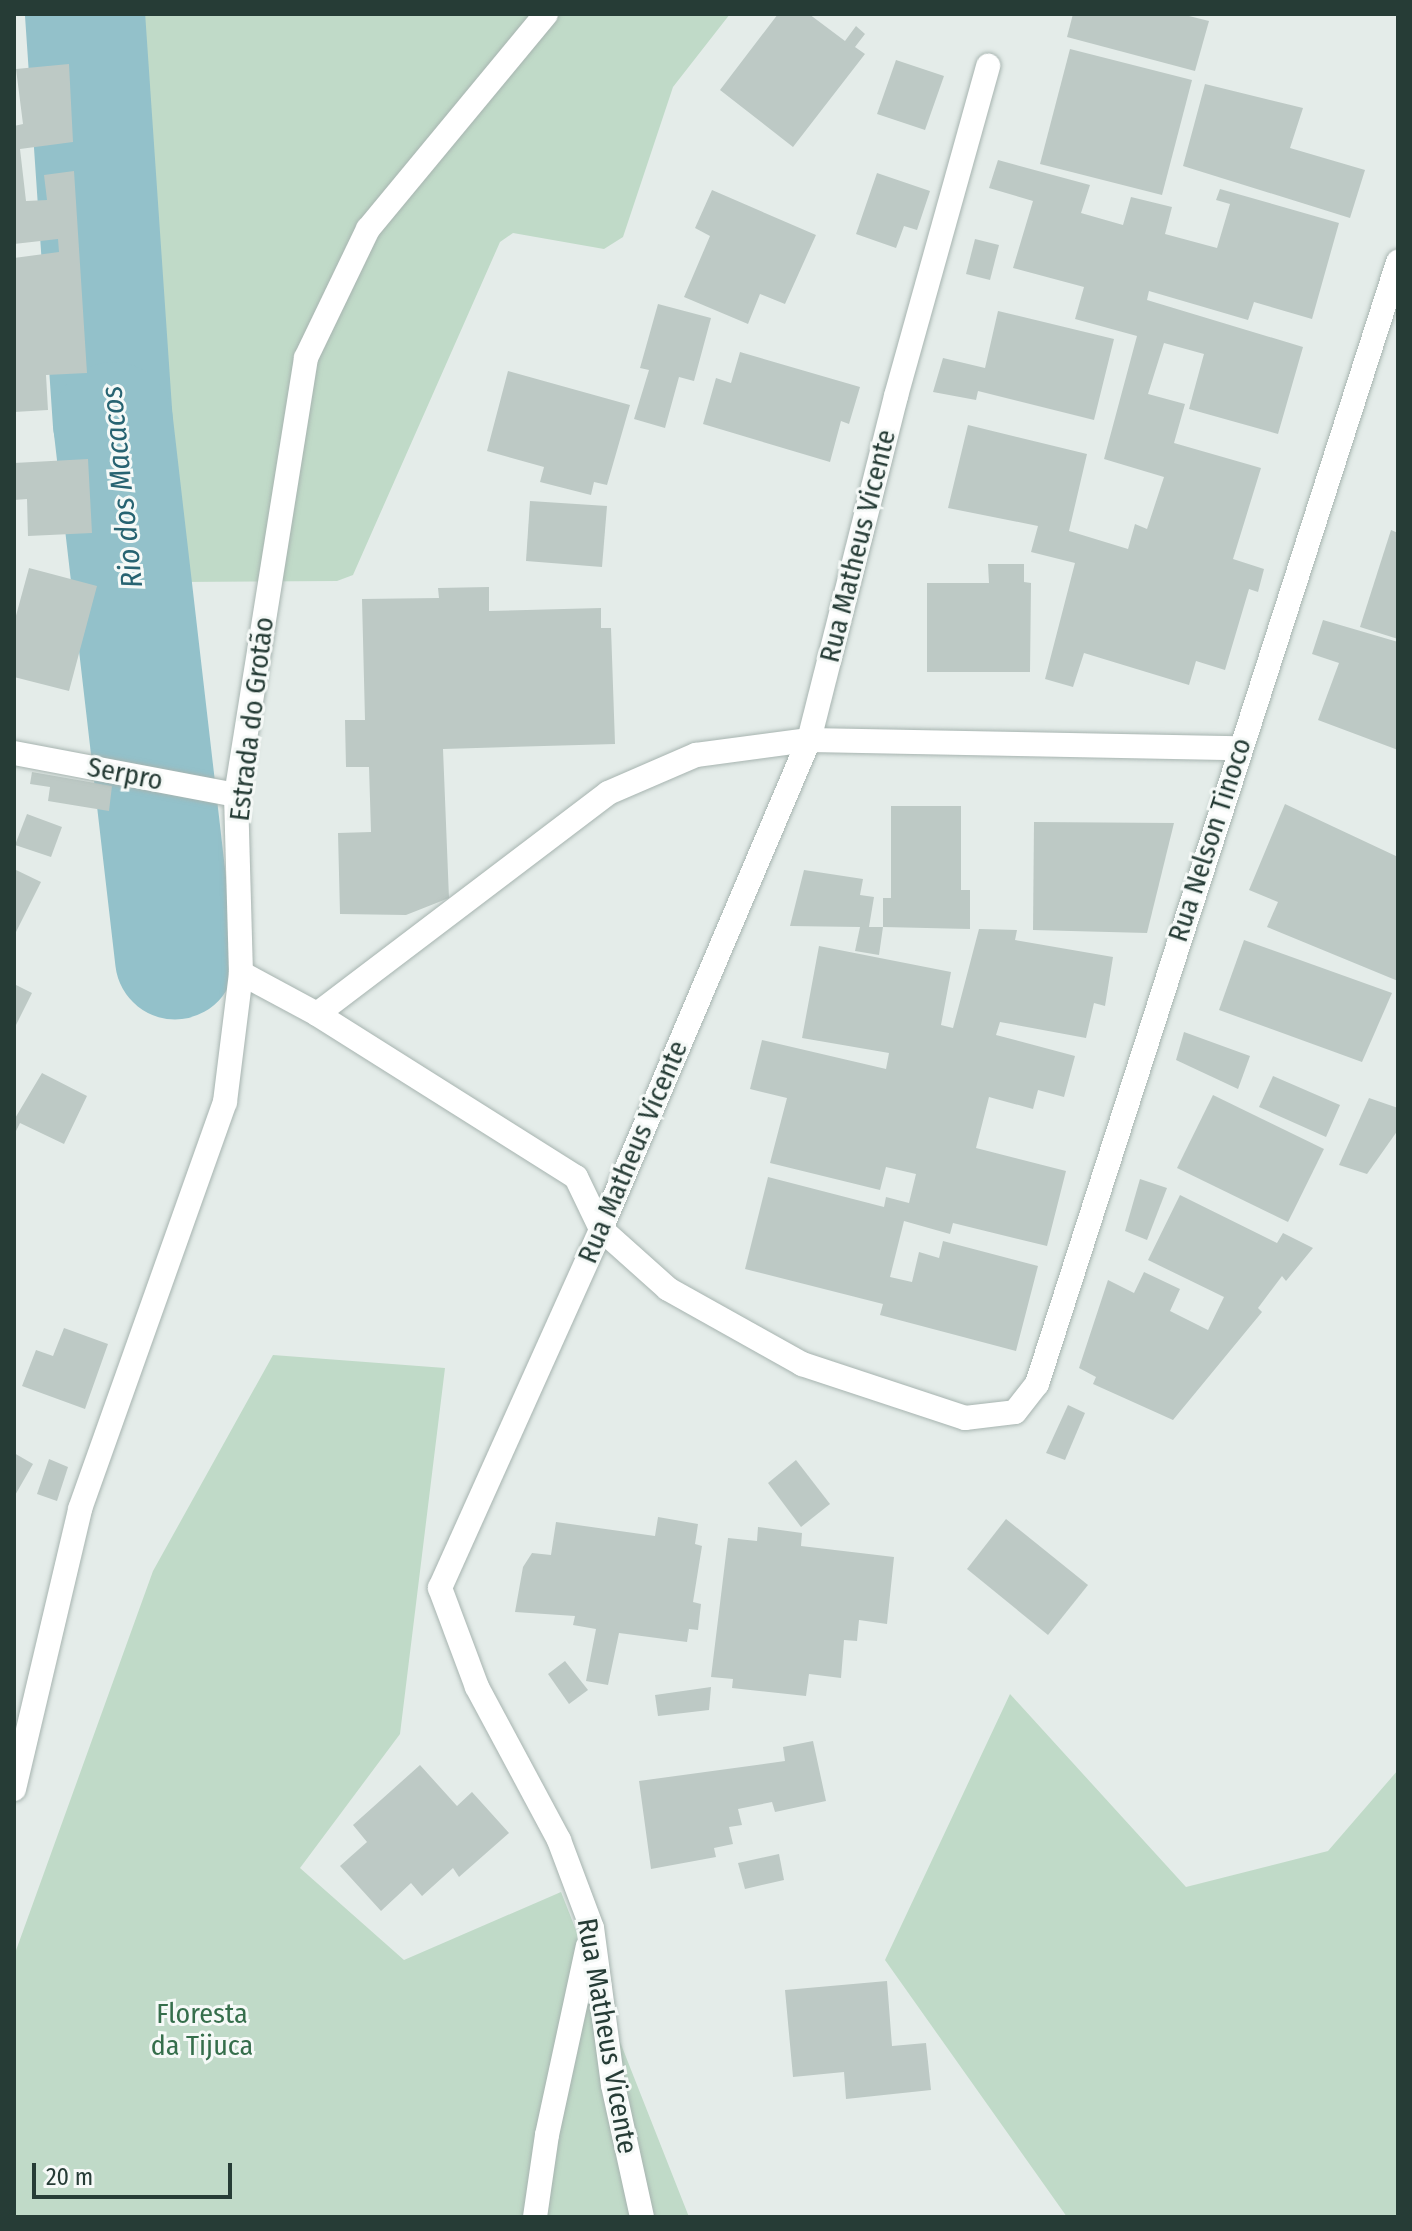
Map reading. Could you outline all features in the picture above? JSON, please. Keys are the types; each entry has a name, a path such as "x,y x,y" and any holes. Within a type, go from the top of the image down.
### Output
{"street":[{"name":"Estrada do Grotão","path":"14,1789 80,1509 225,1102 241,973 236,795 306,358 368,229 546,14"},
{"name":"Rua Matheus Vicente","path":"642,2217 613,2085 592,1928 559,1840 477,1687 440,1588 601,1229 809,740 896,396 988,66"},
{"name":"Rua Nelson Tinoco","path":"601,1229 668,1289 802,1364 965,1418 1015,1412 1037,1384 1239,748 1398,262"},
{"path":"317,1014 608,793 696,755 809,740 1239,748"},
{"name":"Serpro","path":"14,753 236,795"},
{"path":"241,973 317,1014 576,1177 601,1229"},
{"path":"535,2217 547,2135 592,1928"}],"green space":[{"path":"104,14 730,14 673,87 623,237 604,249 513,233 500,242 353,575 337,581 178,582 155,575"},
{"name":"Floresta da Tijuca","path":"273,1355 445,1368 400,1734 300,1868 404,1960 561,1892 689,2217 14,2217 14,1956 153,1571"},
{"path":"1010,1694 1186,1887 1328,1851 1398,1770 1398,2217 1067,2217 885,1960"}],"building":[{"path":"778,14 809,14 845,41 856,26 865,34 855,47 865,54 793,147 720,90"},
{"path":"1073,14 1181,14 1209,21 1195,71 1067,37"},
{"path":"1070,49 1192,80 1162,195 1040,164"},
{"path":"896,60 944,76 925,130 877,114"},
{"path":"69,64 73,142 20,149 26,201 47,200 44,175 74,171 87,373 46,375 48,410 14,412 14,258 59,252 58,239 14,244 14,126 23,124 16,69"},
{"path":"1205,84 1303,108 1290,148 1365,170 1350,218 1183,166"},
{"path":"998,160 1090,185 1081,213 1123,225 1131,197 1172,207 1165,234 1217,248 1230,204 1216,200 1220,189 1339,223 1312,319 1254,302 1248,320 1149,291 1147,300 1303,347 1278,434 1189,409 1204,354 1164,343 1148,394 1185,404 1174,443 1261,468 1233,559 1264,569 1258,592 1249,589 1225,670 1196,661 1189,685 1084,653 1073,687 1045,679 1075,563 1031,552 1038,526 948,508 968,425 1087,454 1069,531 1128,549 1135,524 1147,529 1164,477 1104,459 1137,336 1075,319 1084,287 1013,268 1033,201 989,188"},
{"path":"877,173 930,191 917,230 904,226 896,248 856,234"},
{"path":"712,190 816,235 785,304 760,294 748,324 684,297 710,236 695,228"},
{"path":"975,239 999,245 990,280 966,274"},
{"path":"658,304 711,318 694,381 679,377 665,428 634,419 649,370 640,368"},
{"path":"998,311 1114,339 1094,420 978,391 976,400 933,392 943,358 985,368"},
{"path":"740,352 860,387 849,424 841,421 830,462 703,424 716,378 731,383"},
{"path":"508,371 630,405 607,485 594,482 591,495 540,482 544,467 487,451"},
{"path":"88,459 92,533 28,536 27,499 14,500 14,463"},
{"path":"530,501 607,506 602,567 526,561"},
{"path":"1391,530 1398,533 1398,639 1360,627"},
{"path":"988,564 1024,564 1024,582 1031,583 1030,672 927,672 927,583 989,583"},
{"path":"29,568 97,586 69,691 14,677 14,623"},
{"path":"489,587 489,611 601,608 601,628 611,628 615,744 443,749 449,898 406,915 340,914 338,833 371,832 369,767 346,767 345,720 365,720 362,599 439,598 438,588"},
{"path":"1323,620 1398,642 1398,750 1318,720 1339,663 1312,654"},
{"path":"32,772 112,786 109,811 48,801 50,787 30,784"},
{"path":"1285,804 1398,857 1398,981 1267,927 1278,902 1249,890"},
{"path":"891,806 961,806 961,890 970,890 970,929 883,927 883,898 891,898"},
{"path":"27,814 62,827 51,857 15,845"},
{"path":"1034,822 1174,823 1147,933 1033,930"},
{"path":"14,869 41,882 14,936"},
{"path":"804,870 863,879 860,895 874,897 869,927 883,927 879,955 855,951 860,927 790,926"},
{"path":"979,929 1017,930 1015,940 1113,957 1105,1006 1094,1003 1086,1038 1000,1022 996,1035 1075,1056 1064,1097 1038,1090 1033,1109 989,1097 976,1148 1066,1171 1047,1246 953,1223 950,1234 904,1221 890,1277 912,1282 919,1252 939,1258 943,1241 1038,1266 1016,1351 880,1315 883,1304 745,1269 768,1177 884,1207 886,1197 909,1203 916,1174 886,1167 880,1190 770,1163 787,1098 750,1089 762,1040 886,1069 889,1053 802,1038 819,946 951,972 941,1025 953,1028"},
{"path":"1244,940 1392,993 1362,1062 1219,1010"},
{"path":"14,984 32,993 14,1029"},
{"path":"1184,1032 1250,1056 1238,1089 1176,1060"},
{"path":"42,1073 87,1096 64,1144 20,1123 14,1135 14,1120"},
{"path":"1273,1076 1340,1105 1326,1137 1259,1107"},
{"path":"1213,1095 1324,1149 1288,1222 1177,1168"},
{"path":"1369,1098 1398,1108 1398,1130 1367,1174 1339,1165"},
{"path":"1140,1179 1167,1188 1147,1240 1125,1231"},
{"path":"1180,1195 1277,1243 1283,1233 1313,1248 1286,1281 1282,1276 1258,1308 1262,1312 1173,1420 1093,1384 1096,1377 1079,1368 1108,1280 1134,1293 1144,1272 1180,1289 1170,1311 1208,1330 1224,1297 1148,1260"},
{"path":"64,1328 108,1344 85,1409 22,1386 36,1350 53,1356"},
{"path":"1068,1405 1085,1413 1065,1460 1046,1453"},
{"path":"14,1453 33,1464 14,1497"},
{"path":"49,1459 68,1467 57,1501 37,1494"},
{"path":"796,1460 830,1504 801,1527 768,1483"},
{"path":"658,1517 698,1524 695,1544 702,1546 693,1602 701,1604 698,1630 689,1629 687,1642 619,1633 608,1685 586,1681 596,1629 573,1625 575,1616 515,1612 523,1567 532,1553 551,1555 556,1522 655,1536"},
{"path":"1006,1519 1088,1585 1048,1635 967,1569"},
{"path":"758,1527 802,1533 801,1546 894,1557 887,1624 859,1620 857,1641 844,1640 841,1678 809,1674 806,1696 732,1688 733,1679 711,1677 728,1538 757,1541"},
{"path":"565,1661 588,1690 569,1704 548,1674"},
{"path":"711,1687 709,1710 658,1716 655,1695"},
{"path":"813,1741 826,1801 775,1812 772,1802 738,1809 742,1825 729,1827 733,1844 714,1848 716,1857 651,1869 639,1781 785,1761 783,1747"},
{"path":"420,1765 457,1806 472,1792 509,1833 459,1877 453,1868 422,1896 411,1883 381,1911 340,1866 367,1842 353,1825"},
{"path":"779,1854 784,1880 745,1889 738,1863"},
{"path":"887,1981 892,2046 926,2043 931,2090 846,2099 844,2072 793,2077 785,1990"}],"waterway":[{"name":"Rio dos Macacos","path":"85,14 113,422 175,959"}]}
